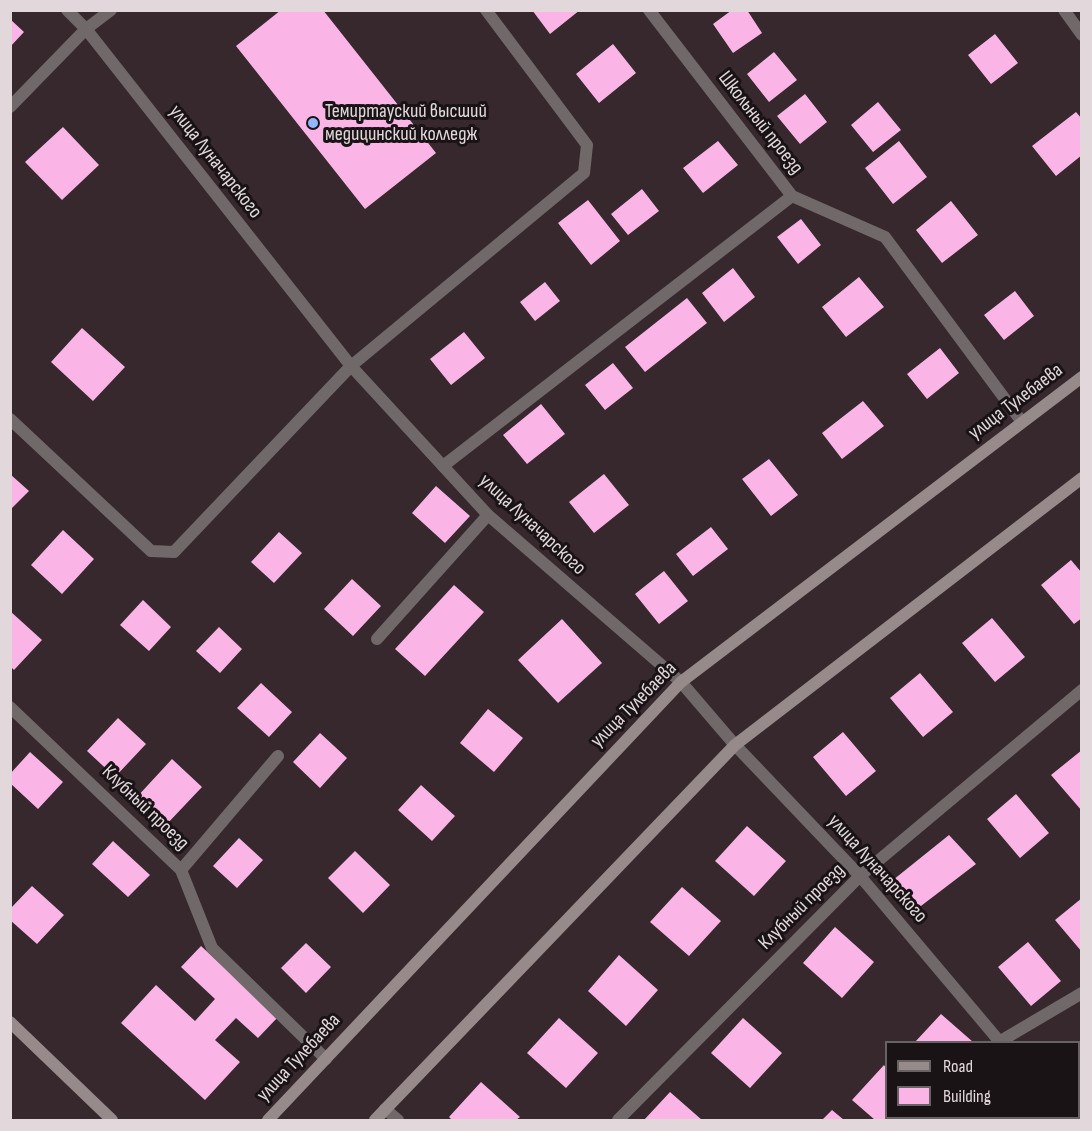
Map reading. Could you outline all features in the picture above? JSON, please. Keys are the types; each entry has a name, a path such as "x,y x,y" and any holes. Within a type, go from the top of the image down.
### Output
{"street":[{"name":"улица Луначарского","path":"67,10 86,29 351,366 488,515 681,682 735,745 860,876 999,1041"},
{"path":"10,107 86,29 111,10"},
{"path":"10,419 151,550 174,552 351,366 584,173 587,145 486,10"},
{"name":"Школьный проезд","path":"649,10 792,196 885,237 1022,422"},
{"path":"1064,10 1082,35"},
{"path":"443,466 792,196"},
{"name":"улица Тулебаева","path":"268,1120 681,682 1082,377"},
{"path":"375,1120 735,745 1080,480"},
{"path":"377,639 488,515"},
{"name":"Клубный проезд","path":"618,1120 860,876 1082,690"},
{"name":"Клубный проезд","path":"10,707 181,870 212,948 326,1059"},
{"path":"181,870 278,756"},
{"path":"1002,1041 1082,993"},
{"path":"10,1022 112,1120"},
{"path":"385,1109 398,1120"}],"building":[{"path":"281,10 323,10 436,153 365,209 236,46"},
{"path":"532,10 580,10 550,34"},
{"path":"732,10 747,10 762,33 733,53 713,24"},
{"path":"10,19 24,32 10,47"},
{"path":"995,34 1018,63 991,84 968,55"},
{"path":"613,44 636,73 599,103 576,74"},
{"path":"774,52 797,80 769,102 747,74"},
{"path":"805,94 827,122 800,144 777,116"},
{"path":"878,102 901,130 873,152 851,125"},
{"path":"1076,112 1082,119 1082,155 1056,176 1032,146"},
{"path":"63,127 99,165 62,200 25,162"},
{"path":"718,141 738,165 703,193 683,168"},
{"path":"899,141 927,177 893,204 865,168"},
{"path":"642,189 659,211 628,235 611,214"},
{"path":"588,200 620,241 591,265 558,223"},
{"path":"951,201 978,235 942,263 916,230"},
{"path":"801,219 821,245 798,264 777,237"},
{"path":"733,268 755,297 724,322 702,293"},
{"path":"859,277 884,307 846,337 822,307"},
{"path":"545,282 560,301 535,321 520,302"},
{"path":"1015,291 1034,316 1004,340 984,315"},
{"path":"687,298 707,323 645,372 625,347"},
{"path":"82,328 125,367 93,401 51,362"},
{"path":"464,332 485,358 451,385 430,359"},
{"path":"940,348 959,373 927,399 907,374"},
{"path":"613,363 633,388 605,410 585,385"},
{"path":"863,401 884,426 842,459 822,433"},
{"path":"541,404 565,434 527,464 503,435"},
{"path":"769,459 798,495 771,516 742,479"},
{"path":"10,474 29,491 10,510"},
{"path":"604,474 629,505 594,533 569,502"},
{"path":"436,486 470,516 445,543 412,513"},
{"path":"711,527 728,549 693,576 676,554"},
{"path":"63,530 94,559 62,594 31,565"},
{"path":"279,532 302,553 274,583 251,562"},
{"path":"1071,560 1082,573 1082,618 1074,624 1041,585"},
{"path":"664,571 688,601 659,624 635,594"},
{"path":"352,579 381,606 353,636 324,609"},
{"path":"454,585 484,612 425,676 395,649"},
{"path":"143,600 171,627 149,651 120,625"},
{"path":"10,611 42,640 14,670 10,666"},
{"path":"992,618 1025,657 995,682 962,643"},
{"path":"562,619 602,663 558,703 518,660"},
{"path":"219,627 242,649 220,673 196,651"},
{"path":"920,673 953,712 923,737 890,698"},
{"path":"261,683 292,712 269,737 237,708"},
{"path":"488,709 523,738 494,772 460,743"},
{"path":"118,718 146,744 115,777 87,751"},
{"path":"843,732 876,771 846,796 813,757"},
{"path":"320,733 347,758 320,788 293,762"},
{"path":"1082,750 1082,811 1051,775"},
{"path":"30,752 63,782 38,809 10,783 10,774"},
{"path":"172,759 202,787 166,825 136,798"},
{"path":"421,785 455,816 432,841 398,810"},
{"path":"1016,794 1049,833 1020,858 987,819"},
{"path":"747,826 786,861 754,896 715,861"},
{"path":"949,835 976,864 917,909 893,880"},
{"path":"239,838 263,860 237,888 213,866"},
{"path":"113,841 150,875 128,897 92,864"},
{"path":"355,851 390,885 363,913 328,878"},
{"path":"32,886 64,915 37,944 10,920 10,909"},
{"path":"682,887 721,921 689,956 650,922"},
{"path":"1082,898 1082,952 1055,920"},
{"path":"835,927 874,962 842,998 803,963"},
{"path":"1028,942 1061,981 1031,1006 998,967"},
{"path":"306,943 331,967 306,993 281,968"},
{"path":"201,946 278,1017 258,1038 236,1018 215,1040 240,1062 205,1100 121,1023 156,985 195,1021 215,999 181,967"},
{"path":"619,955 658,990 626,1026 588,991"},
{"path":"941,1014 972,1041 916,1041"},
{"path":"559,1018 598,1053 566,1088 527,1053"},
{"path":"743,1018 782,1053 750,1088 711,1053"},
{"path":"884,1065 885,1119 906,1119 875,1120 852,1100"},
{"path":"481,1082 520,1117 516,1120 452,1120 449,1117"},
{"path":"670,1092 702,1120 644,1120"},
{"path":"832,1110 844,1120 822,1120"}],"place":[{"name":"Темиртауский высший медицинский колледж","path":"313,123"}]}
